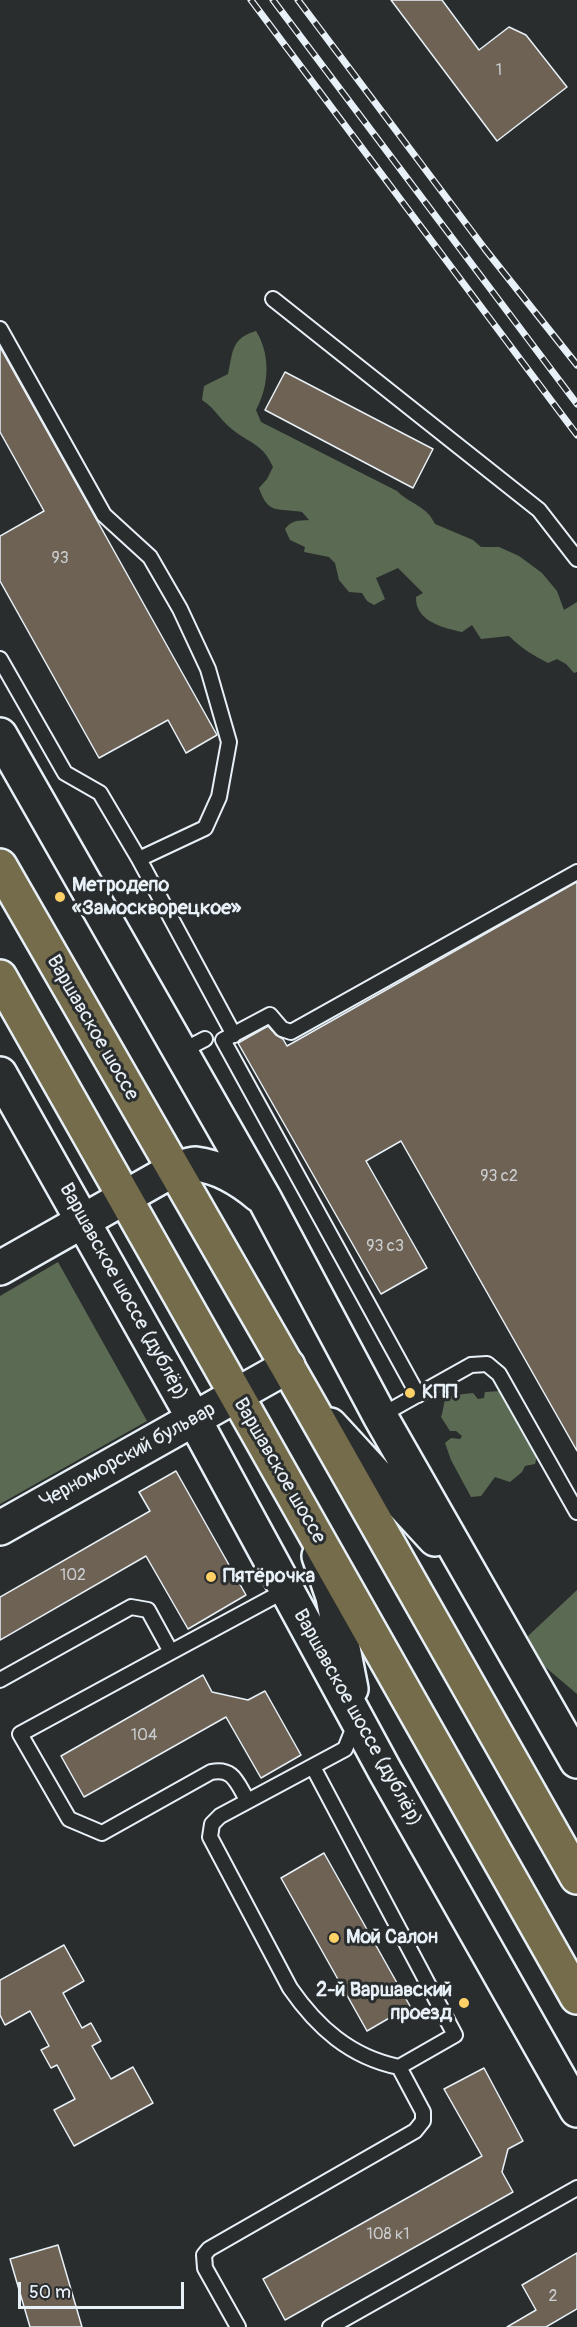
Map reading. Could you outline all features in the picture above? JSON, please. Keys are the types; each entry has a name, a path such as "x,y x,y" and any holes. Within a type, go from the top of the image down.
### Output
{"main road":[{"name":"Варшавское шоссе","path":"0,866 173,1170 288,1366 577,1877"},
{"name":"Варшавское шоссе","path":"0,977 577,1997"}],"street":[{"path":"0,735 193,1045 265,1200 380,1416 577,1761"},
{"name":"Варшавское шоссе (дублёр)","path":"0,1074 194,1419 357,1721 577,2110"},
{"path":"0,1268 173,1170 194,1164 218,1170 244,1182 265,1200"},
{"name":"Черноморский бульвар","path":"0,1528 288,1366"},
{"path":"305,1397 355,1455 417,1518 480,1590"},
{"path":"306,1519 333,1597 357,1721"}],"lane":[{"path":"273,299 539,510 577,559"},
{"path":"0,329 104,515 150,557 180,609 208,669 229,742 219,797 205,828 140,859"},
{"path":"2,667 65,773 100,793 140,859 234,1035"},
{"path":"418,1395 222,1041 270,1015 282,1029 291,1032 577,872"},
{"path":"380,1416 471,1365 487,1364 499,1374 577,1512"},
{"path":"248,1801 232,1774 222,1769 211,1772 102,1833 69,1819 20,1734 286,1590"},
{"path":"0,1680 131,1607 148,1611 171,1652"},
{"path":"238,2327 206,2268 204,2255 209,2249 415,2131 423,2121 423,2112 399,2067 348,2049 306,2011 290,1988 210,1837 212,1824 220,1816 345,1749 357,1721"},
{"path":"313,1767 456,2035 399,2067"},
{"path":"330,2327 577,2188"}],"green space":[{"path":"256,331 266,360 264,391 256,410 261,422 397,491 423,509 435,524 473,540 481,547 499,547 519,556 542,573 557,591 564,610 577,602 577,672 574,673 566,664 557,659 548,663 523,648 509,636 481,639 472,625 462,632 425,618 417,605 416,597 423,593 398,568 376,578 385,599 374,605 367,601 362,593 349,592 339,580 335,563 329,557 304,552 305,547 290,540 285,529 296,521 309,520 302,512 275,509 266,503 259,488 273,467 269,459 261,449 233,430 202,400 204,386 228,374 232,353 237,342"},
{"path":"58,1262 147,1421 0,1504 0,1296"},
{"path":"500,1391 505,1394 526,1429 525,1438 534,1447 536,1453 535,1464 525,1466 522,1472 510,1482 495,1477 481,1496 471,1497 451,1460 445,1443 451,1438 460,1439 462,1436 456,1431 450,1431 441,1417 445,1401 447,1396 473,1393 478,1399 484,1398 485,1392"},
{"path":"577,1590 577,1694 537,1660 528,1636"}],"building":[{"path":"391,0 442,0 479,50 509,27 526,35 567,87 497,141"},
{"path":"0,347 217,735 186,753 168,720 99,758 0,581 0,536 44,511 0,432"},
{"path":"285,372 433,449 413,488 265,410"},
{"path":"577,882 577,1451 401,1141 366,1161 427,1268 381,1294 238,1043 268,1026 283,1039 287,1046"},
{"path":"176,1471 246,1595 188,1629 146,1556 0,1640 0,1597 150,1511 139,1492"},
{"path":"203,1675 212,1692 248,1700 265,1691 301,1755 261,1778 226,1717 84,1797 61,1756"},
{"path":"324,1853 410,2006 367,2031 281,1878"},
{"path":"64,1945 84,1981 63,1993 82,2028 91,2023 101,2041 92,2046 111,2079 133,2067 153,2103 74,2146 54,2110 75,2099 57,2065 51,2068 41,2050 49,2046 30,2011 5,2025 0,2015 0,1980"},
{"path":"484,2068 523,2141 508,2149 502,2172 513,2192 285,2320 263,2279 482,2156 444,2089"},
{"path":"58,2245 82,2327 30,2327 10,2259"},
{"path":"577,2253 577,2309 546,2327 507,2327 536,2310 522,2285"}],"railway":[{"path":"251,0 577,435"},
{"path":"273,0 577,404"},
{"path":"298,0 485,249 577,365"}],"place":[{"name":"Метродепо «Замоскворецкое»","path":"60,897"},
{"name":"КПП","path":"410,1393"},
{"name":"Пятёрочка","path":"211,1577"},
{"name":"Мой Салон","path":"334,1938"},
{"name":"2-й Варшавский проезд","path":"464,2003"}]}
